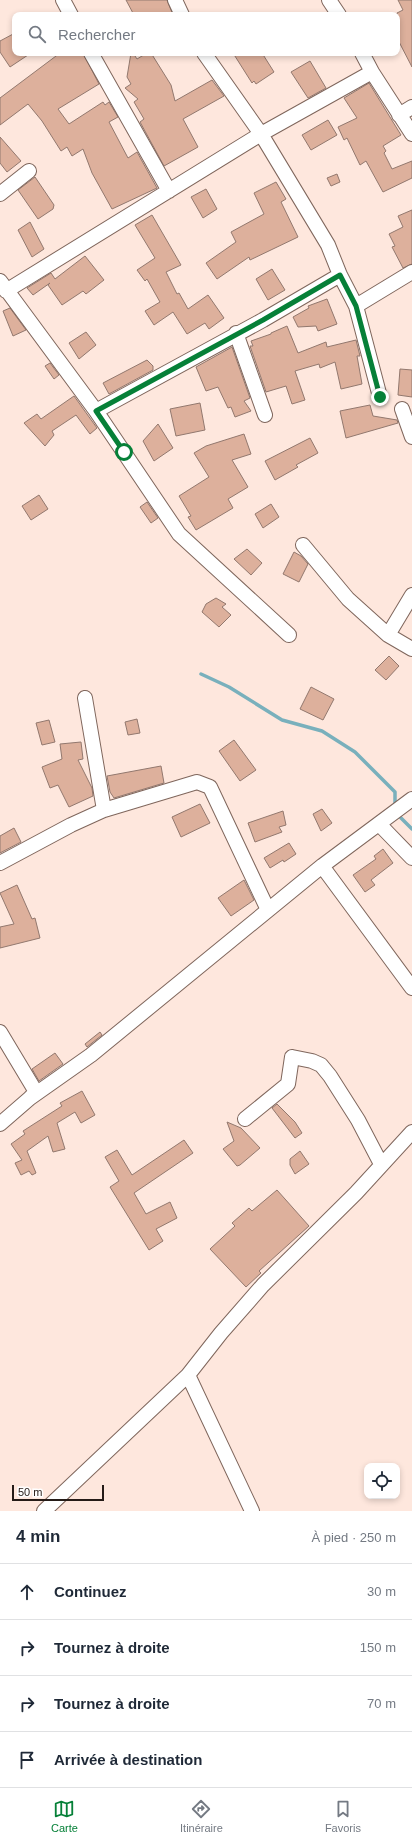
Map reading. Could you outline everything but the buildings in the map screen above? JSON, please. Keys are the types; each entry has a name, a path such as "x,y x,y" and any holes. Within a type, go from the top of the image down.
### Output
{"street":[{"path":"63,0 69,12"},
{"path":"175,0 181,12"},
{"path":"330,0 337,12"},
{"path":"93,56 169,191"},
{"path":"206,56 261,134 328,245 340,275 356,306 380,397"},
{"path":"364,56 372,72 412,134"},
{"path":"289,635 179,534 96,411 3,286 169,191 261,134 372,72"},
{"path":"399,115 412,107"},
{"path":"0,194 29,171"},
{"path":"356,306 412,272"},
{"path":"96,411 236,333 263,320 340,275"},
{"path":"236,333 265,415"},
{"path":"402,409 412,437"},
{"path":"303,545 348,599 388,635 412,649"},
{"path":"388,635 412,595"},
{"path":"86,698 104,810"},
{"path":"0,863 71,825 104,810 197,782 210,787 268,910"},
{"path":"30,1098 91,1055 322,866 412,799"},
{"path":"379,824 412,858"},
{"path":"322,866 412,988"},
{"path":"0,1032 36,1092 0,1124"},
{"path":"245,1120 288,1084 292,1058 312,1061 321,1065 330,1076 358,1120 382,1164"},
{"path":"44,1511 188,1375 221,1333 263,1285 350,1198 412,1132"},
{"path":"188,1375 252,1511"}],"waterway":[{"path":"201,674 229,687 282,720 322,731 355,752 395,792 395,806"},
{"path":"397,814 412,829"}],"route":[{"path":"124,452 96,411 236,333 263,320 340,275 356,306 380,397"}]}
